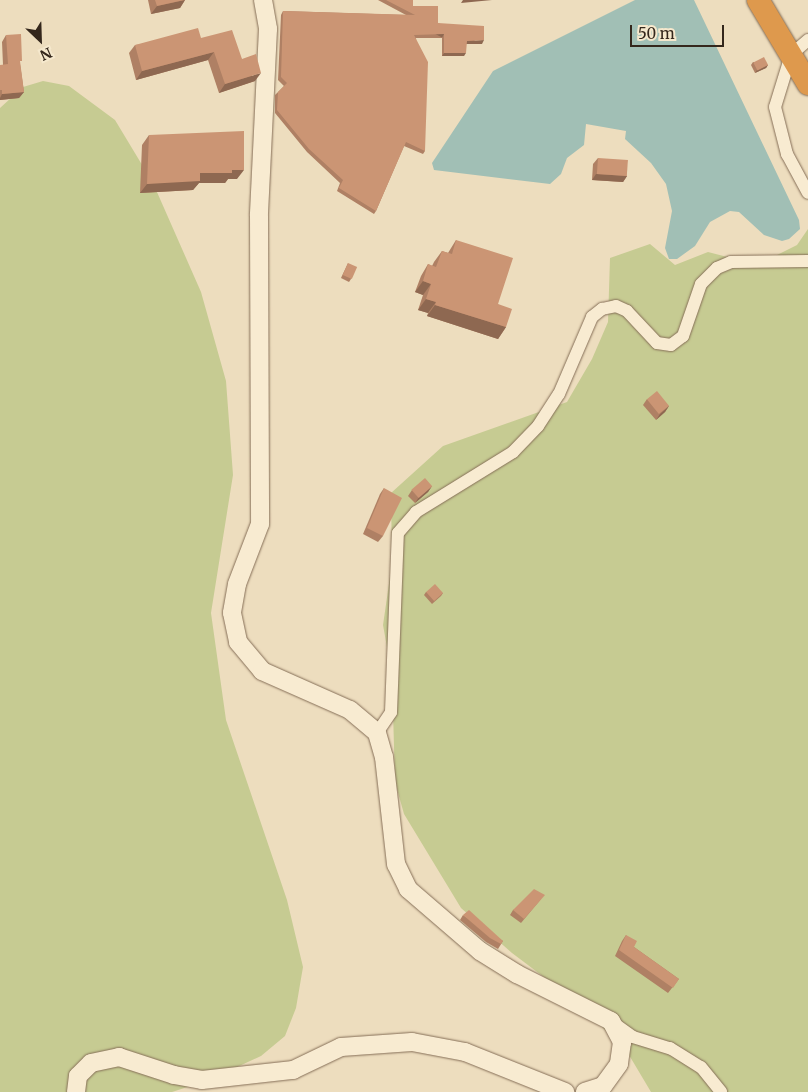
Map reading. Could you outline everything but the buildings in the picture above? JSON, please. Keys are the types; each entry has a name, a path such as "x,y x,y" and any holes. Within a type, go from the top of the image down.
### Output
{"highway":[{"path":"758,0 808,84"}],"street":[{"path":"263,0 268,29 259,216 260,524 236,584 232,612 238,642 262,671 350,710 377,733 384,756 396,864 408,889 480,951 517,974 611,1021 633,1037 670,1048 701,1067 721,1092"},
{"path":"808,40 791,55 775,107 787,154 808,193"},
{"path":"377,733 391,712 398,533 416,512 513,452 538,426 559,394 592,317 602,309 616,306 627,311 658,343 672,344 683,336 701,284 716,268 731,262 808,261"},
{"path":"585,1092 603,1086 619,1064 622,1042 611,1021"},
{"path":"76,1092 78,1076 91,1063 119,1057 174,1075 202,1080 293,1070 341,1047 412,1042 465,1052 565,1092"}],"green space":[{"path":"43,81 69,86 115,120 153,183 201,292 226,381 233,475 211,613 226,720 287,900 303,967 296,1008 285,1036 261,1056 209,1080 172,1092 0,1092 0,108 23,87"},
{"path":"808,229 808,1092 651,1092 629,1055 581,1005 512,953 461,908 404,814 395,782 392,675 383,625 392,563 391,493 443,446 567,402 592,359 608,322 610,258 650,244 675,265 708,252 739,260 773,257 797,245"}],"water":[{"path":"635,0 694,0 799,220 800,229 789,239 782,241 764,235 739,212 730,211 710,222 695,246 677,259 669,259 665,248 672,211 666,184 651,163 625,139 626,131 586,124 584,145 567,158 561,174 550,184 434,170 432,163 493,71"}]}
